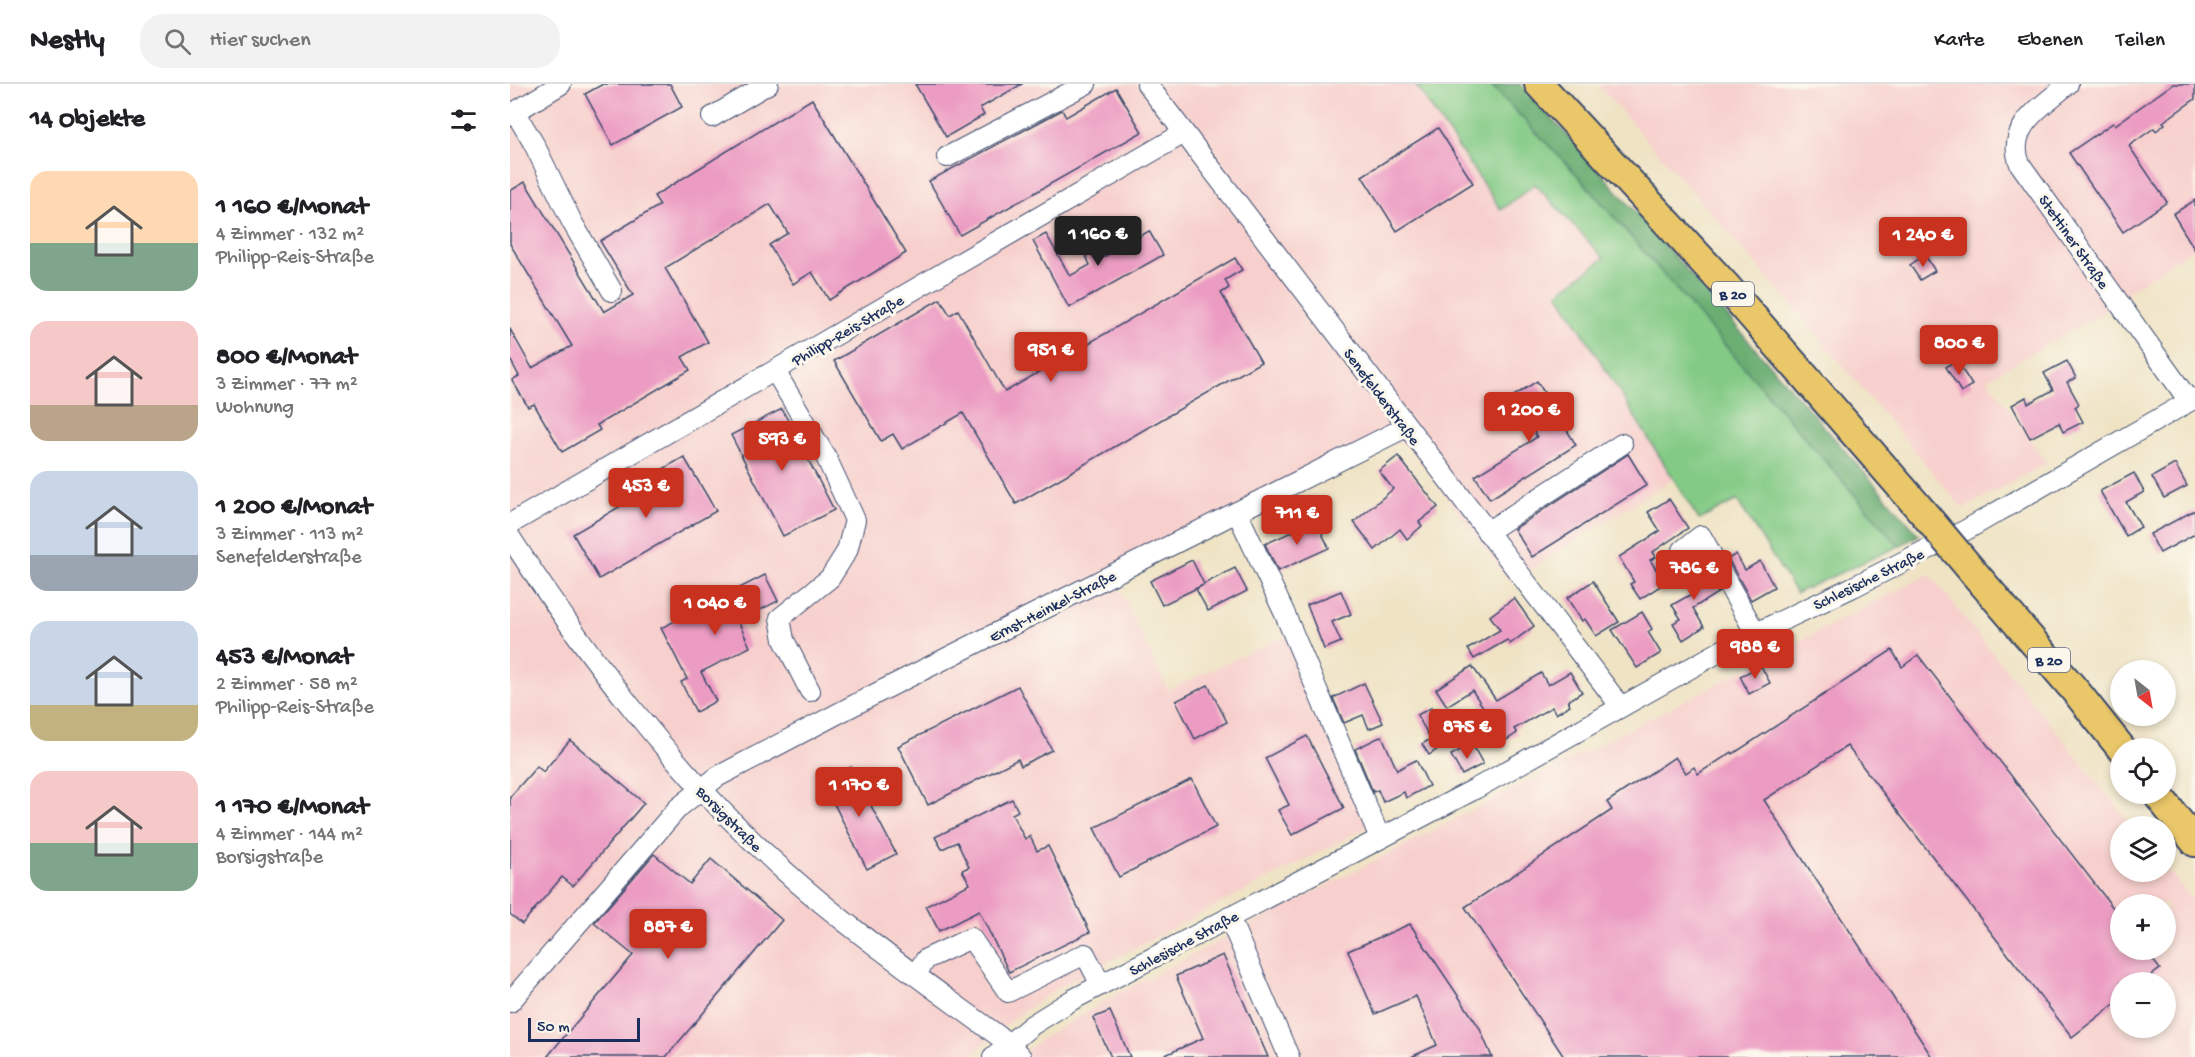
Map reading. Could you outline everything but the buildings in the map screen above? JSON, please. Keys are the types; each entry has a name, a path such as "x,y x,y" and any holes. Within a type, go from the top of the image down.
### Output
{"highway":[{"name":"B 20","path":"1539,84 1725,285 1921,510 2113,738"},
{"path":"2165,804 2195,842"}],"street":[{"path":"561,84 513,113 534,144 572,222 612,291"},
{"path":"712,117 768,84"},
{"path":"947,157 1086,84"},
{"name":"Senefelderstraße","path":"1147,84 1621,707"},
{"name":"Stettiner Straße","path":"2068,84 2023,125 2017,135 2016,154 2020,164 2192,400"},
{"name":"Philipp-Reis-Straße","path":"510,525 1184,133"},
{"path":"775,371 826,456 855,520 847,551 830,578 780,618 784,640 810,691"},
{"name":"Schlesische Straße","path":"993,1057 1015,1050 1051,1012 1475,789 1755,632 1966,530 2192,400"},
{"name":"Ernst-Heinkel-Straße","path":"510,1002 678,807 717,777 1406,427"},
{"path":"1487,532 1622,444"},
{"path":"1237,512 1284,612 1380,838"},
{"path":"1683,550 1701,536 1755,632"},
{"name":"Borsigstraße","path":"510,537 562,616 614,686 701,789 738,828 808,892 1015,1050"},
{"path":"1229,917 1289,1057"},
{"path":"915,975 926,959 971,938 1008,992 1085,954 1101,985"}],"shaded area":[{"path":"510,84 1415,84 1501,210 1535,184 1604,258 1558,293 1673,479 1510,582 1409,446 1401,442 1392,443 1116,582 1168,690 1287,635 1368,827 1060,987 1017,1016 970,1057 510,1057"},
{"path":"1597,84 2195,84 2195,247 2133,288 2105,311 1988,379 2047,463 1963,509 1794,308"},
{"path":"1929,574 2110,798 2110,804 2115,804 2125,816 2110,816 2110,882 2176,882 2176,879 2195,903 2195,1057 1019,1057 1041,1039 1111,997"}],"green space":[{"path":"1415,84 1490,84 1581,179 1899,546 1796,593 1737,500 1699,520 1558,293 1604,258 1535,184 1501,210"},
{"path":"1490,84 1520,84 1589,159 1919,535 1899,546 1581,179"}]}
